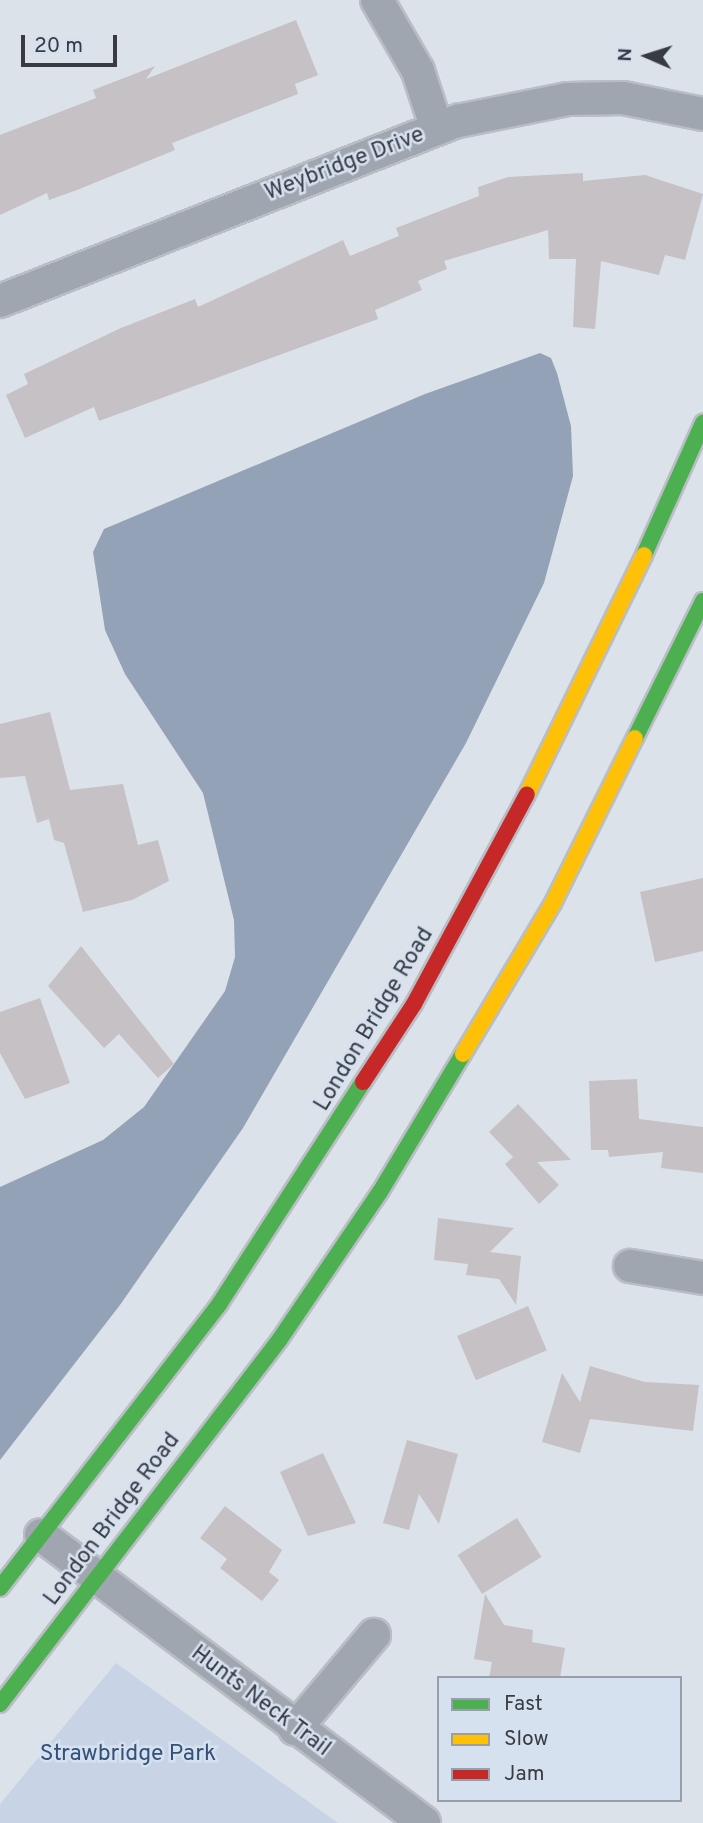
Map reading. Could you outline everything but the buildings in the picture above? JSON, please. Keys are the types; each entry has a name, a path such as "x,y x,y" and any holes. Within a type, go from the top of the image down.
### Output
{"main road":[{"name":"London Bridge Road","path":"0,1588 220,1303 414,1004 584,689 703,423"},
{"name":"London Bridge Road","path":"0,1704 280,1339 456,1071 621,774 703,601"}],"street":[{"path":"377,0 418,71 437,129"},
{"name":"Weybridge Drive","path":"0,301 437,129 568,99 623,98 703,114"},
{"path":"630,1266 703,1278"},
{"name":"Hunts Neck Trail","path":"41,1535 295,1729 424,1823"},
{"path":"295,1729 374,1635"}],"green space":[{"name":"Strawbridge Park","path":"116,1663 338,1823 0,1823 0,1804"}],"shaded area":[{"path":"540,353 551,358 557,373 571,426 573,476 544,583 466,743 243,1128 120,1305 0,1460 0,1187 103,1140 144,1107 225,991 235,957 234,920 203,793 125,674 105,630 93,552 104,529 425,394"}],"traffic: fast":[{"path":"644,555 703,423"},
{"path":"635,738 703,601"},
{"path":"0,1704 280,1339 380,1192 463,1054"},
{"path":"0,1588 220,1303 363,1082"}],"traffic: slow":[{"path":"527,794 644,555"},
{"path":"463,1054 553,903 635,738"}],"traffic: jam":[{"path":"363,1082 414,1004 527,794"}]}
